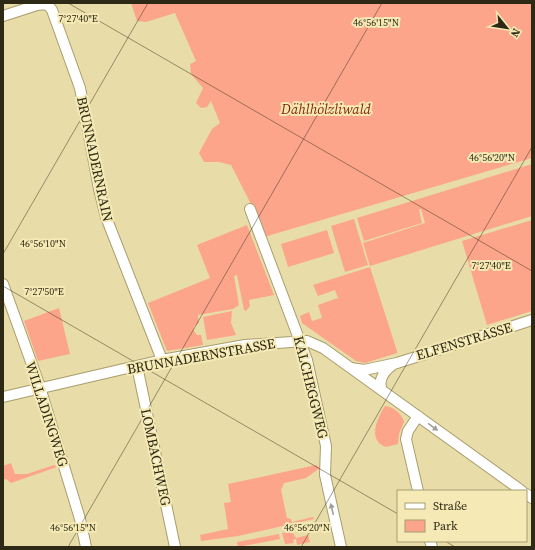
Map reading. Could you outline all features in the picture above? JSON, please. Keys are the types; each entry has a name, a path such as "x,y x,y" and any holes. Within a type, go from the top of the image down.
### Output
{"street":[{"name":"BRUNNADERNRAIN","path":"3,16 47,3 52,10 80,88 99,189 106,217 162,360"},
{"name":"KALCHEGGWEG","path":"250,209 307,360 326,446 324,468 341,547"},
{"name":"WILLADINGWEG","path":"3,284 40,389 80,519 86,547"},
{"name":"ELFENSTRASSE","path":"351,368 364,370 397,363 532,320"},
{"name":"BRUNNADERNSTRASSE","path":"3,397 162,360 244,345 301,341 318,345 521,490"},
{"name":"ELFENSTRASSE","path":"382,390 380,385 382,376 387,369 397,363"},
{"name":"LOMBACHWEG","path":"137,366 175,547"},
{"path":"418,416 408,431 406,439 418,490"}],"green space":[{"name":"Dählhölzliwald","path":"131,3 532,3 532,158 264,237 253,208 231,165 219,162 204,162 199,153 212,129 220,123 211,101 207,107 201,108 196,103 203,88 191,74 190,64 196,61 175,13 146,22 137,21"},
{"path":"532,164 532,216 370,266 363,243 425,223 421,209 419,210 422,223 364,241 357,218"},
{"path":"354,219 368,265 345,272 331,226"},
{"path":"532,220 532,311 487,325 462,241"},
{"path":"247,225 274,295 249,300 250,306 246,311 244,310 237,275 234,276 239,305 233,309 198,315 199,323 194,326 194,331 197,335 201,335 203,345 167,351 148,303 210,278 197,245"},
{"path":"327,230 334,253 288,267 281,244"},
{"path":"370,267 397,353 365,363 356,361 302,323 300,316 309,312 312,321 322,318 318,305 338,298 335,290 318,296 313,285"},
{"path":"59,308 70,354 38,361 24,321"},
{"path":"232,311 231,323 236,335 207,340 203,317"},
{"path":"385,406 397,411 404,422 399,434 398,444 386,447 380,444 375,435 375,429 379,417"},
{"path":"11,463 15,474 27,474 54,465 57,467 11,483 6,479 3,480 3,466"},
{"path":"316,465 320,468 306,478 284,483 281,490 287,518 291,519 292,522 313,517 314,519 238,536 201,541 200,535 228,529 224,503 231,502 228,484"},
{"path":"292,531 296,538 308,535 310,542 297,545 296,539 293,540 294,543 285,544 282,533"},
{"path":"279,534 280,539 238,547 237,542"}]}
